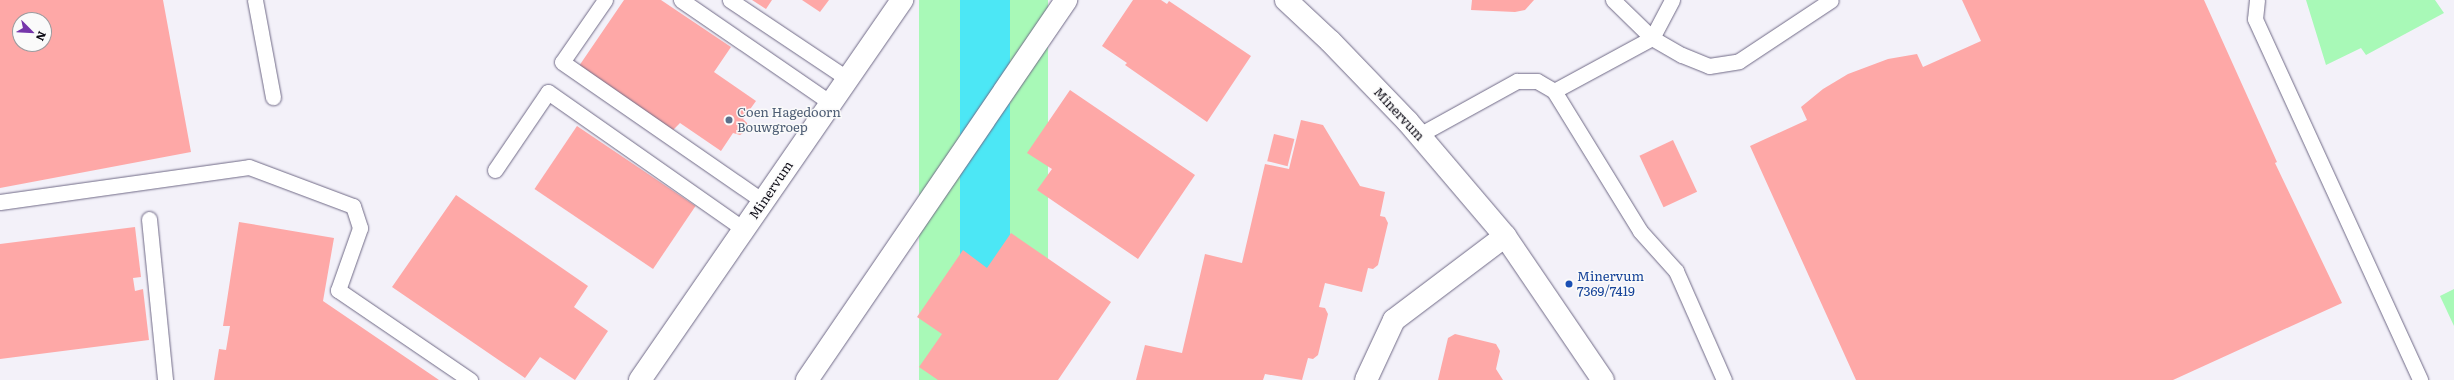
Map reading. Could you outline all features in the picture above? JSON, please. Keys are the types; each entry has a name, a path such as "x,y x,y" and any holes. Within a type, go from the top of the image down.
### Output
{"street":[{"name":"Minervum","path":"640,380 902,0"},
{"path":"807,380 1066,0"},
{"name":"Minervum","path":"1286,0 1330,41 1419,135 1505,236 1603,380"},
{"path":"1366,380 1394,320 1505,236"}],"lane":[{"path":"255,0 274,97"},
{"path":"605,0 562,62 763,201"},
{"path":"682,0 830,103"},
{"path":"730,0 848,79"},
{"path":"1613,0 1652,38 1682,55 1709,66 1739,61 1832,0"},
{"path":"1554,91 1652,38 1672,0"},
{"path":"2257,0 2255,19 2420,380"},
{"path":"1419,135 1517,82 1537,81 1554,91 1640,231 1676,271 1724,380"},
{"path":"495,170 548,92 744,229"},
{"path":"0,202 249,167 353,206 360,228 338,290 470,380"},
{"path":"149,219 165,380"}],"shaded area":[{"path":"0,0 2454,0 2454,380 0,380"}],"green space":[{"path":"919,0 960,0 960,380 919,380"},
{"path":"1010,0 1048,0 1048,380 1010,380"},
{"path":"2306,0 2435,0 2444,13 2366,55 2361,48 2326,65"},
{"path":"2454,289 2454,326 2440,296"}],"water":[{"path":"960,0 1010,0 1010,380 960,380"}],"building":[{"path":"0,0 163,0 191,152 0,188"},
{"path":"624,0 661,0 731,47 714,72 756,101 743,119 747,123 748,130 740,135 733,133 721,151 680,123 673,130 579,66"},
{"path":"752,0 772,0 766,9"},
{"path":"802,0 829,0 820,12"},
{"path":"1133,0 1161,0 1167,4 1169,1 1251,56 1207,122 1125,65 1127,63 1102,46"},
{"path":"1472,0 1534,0 1525,10 1515,12 1471,10"},
{"path":"1962,0 2204,0 2277,162 2275,163 2342,303 2173,380 1856,380 1750,146 1807,120 1801,107 1823,89 1848,74 1888,59 1917,54 1923,67 1981,41"},
{"path":"1070,90 1195,175 1138,259 1037,190 1052,169 1027,153"},
{"path":"1301,120 1323,125 1360,186 1385,192 1380,216 1385,217 1388,223 1378,265 1373,269 1368,268 1362,292 1325,283 1319,307 1325,308 1328,314 1318,355 1313,359 1308,358 1302,380 1265,374 1263,380 1136,380 1145,345 1182,353 1205,254 1242,263 1265,164 1289,169"},
{"path":"577,126 696,206 653,269 535,189"},
{"path":"1274,134 1294,139 1288,166 1267,161"},
{"path":"1673,140 1697,192 1664,207 1639,156"},
{"path":"456,195 588,286 574,307 608,331 575,380 540,357 525,378 392,287"},
{"path":"239,222 334,238 323,301 439,380 214,380 219,349 226,350 230,326 223,326"},
{"path":"135,227 141,277 133,278 135,291 143,289 149,340 0,359 0,244"},
{"path":"1011,233 1111,302 1058,380 938,380 919,367 942,334 917,317 963,250 987,268"},
{"path":"1455,334 1496,344 1500,351 1496,369 1503,380 1438,380 1448,338"}],"place":[{"name":"Coen Hagedoorn Bouwgroep","path":"729,120"},
{"name":"Minervum 7369/7419","path":"1569,284"}]}
